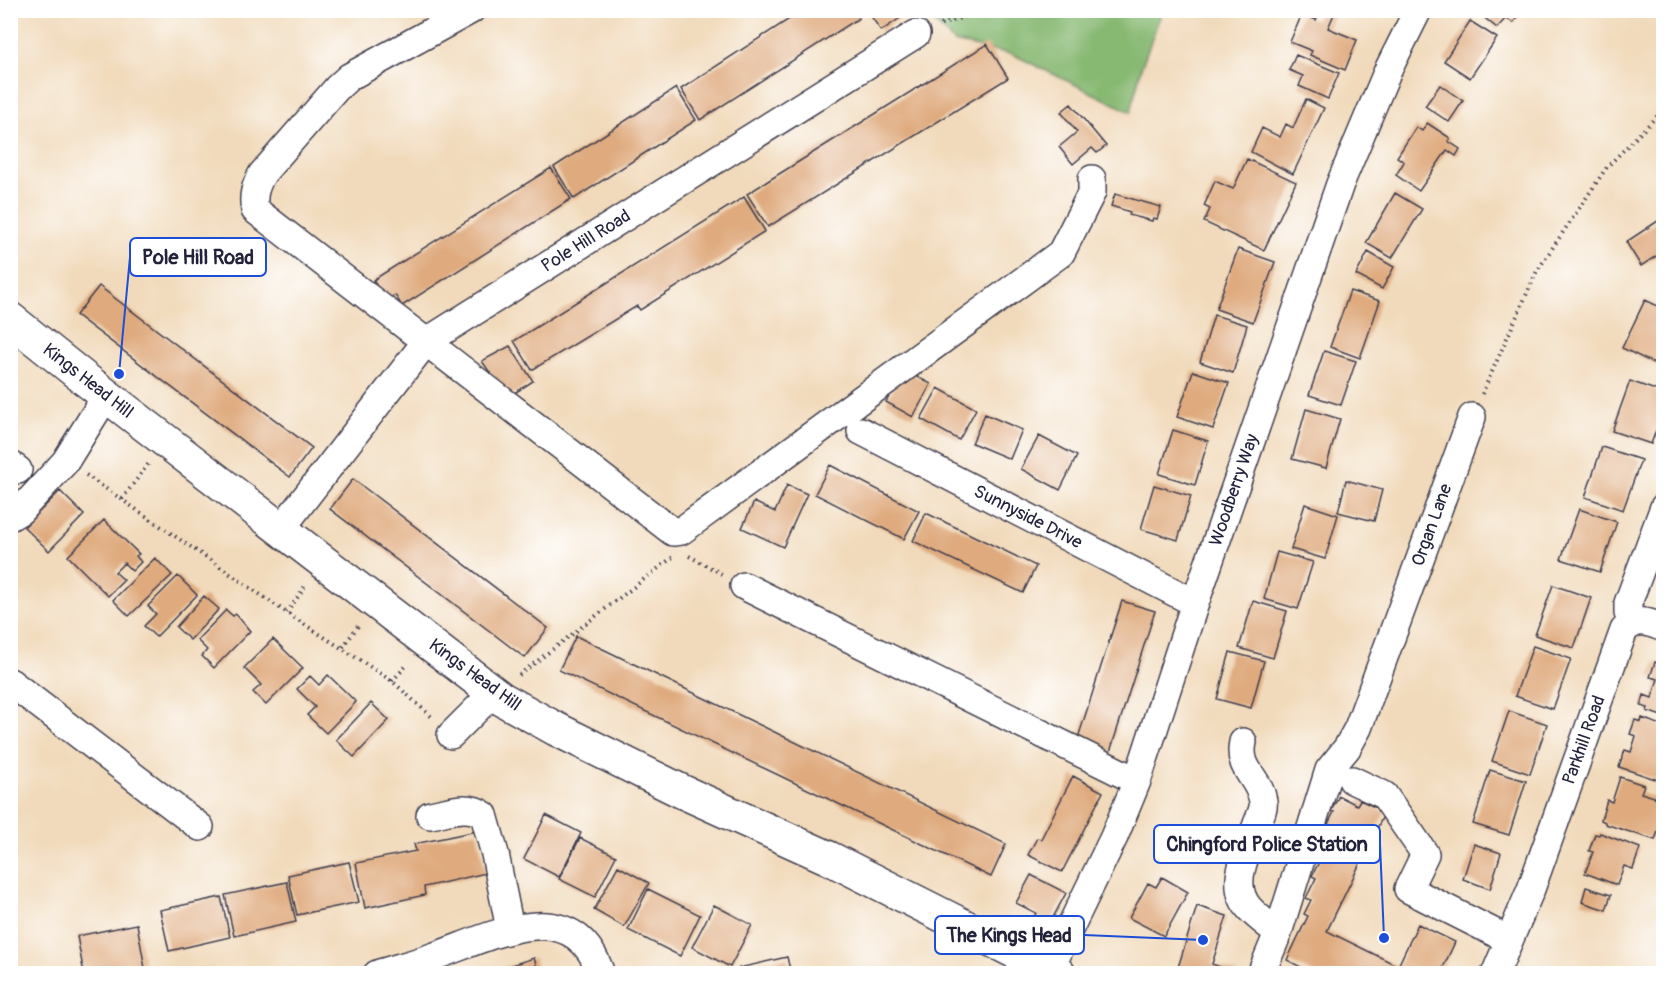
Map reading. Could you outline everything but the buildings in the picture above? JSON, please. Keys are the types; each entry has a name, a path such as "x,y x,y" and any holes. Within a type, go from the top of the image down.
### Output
{"main road":[{"name":"Kings Head Hill","path":"10,319 106,396 495,694 556,729 670,786 829,858 1055,971"}],"street":[{"path":"471,10 349,77 337,88 262,174 255,188 253,200 255,210 673,532 681,531 1060,253 1092,192 1092,179"},
{"name":"Woodberry Way","path":"1055,971 1137,780 1195,603 1340,184 1388,70 1418,10"},
{"name":"Pole Hill Road","path":"281,529 418,352 437,335 916,34"},
{"path":"10,517 20,511 65,462 106,396"},
{"name":"Organ Lane","path":"1261,974 1278,933 1329,770 1347,748 1358,728 1472,417"},
{"name":"Sunnyside Drive","path":"861,431 1195,603"},
{"path":"1664,507 1628,603 1628,613 1632,623 1641,621 1664,628"},
{"path":"744,586 1137,780"},
{"name":"Parkhill Road","path":"1495,974 1531,889 1624,630 1632,623"},
{"path":"10,682 200,827"},
{"path":"451,735 495,694"},
{"path":"1243,742 1241,753 1244,768 1258,785 1264,803 1239,878 1239,892 1249,908 1278,933"},
{"path":"1352,780 1384,795 1425,854 1408,889 1509,940"},
{"path":"430,815 467,808 478,810 484,815 495,854 500,932"},
{"path":"377,974 500,932 548,925 571,932 588,946 601,974"}],"path":[{"path":"916,34 982,10"},
{"path":"1472,417 1537,271 1607,167 1664,109"},
{"path":"122,499 150,461"},
{"path":"65,462 392,681 451,735"},
{"path":"495,694 680,552 744,586"},
{"path":"287,612 298,596"},
{"path":"343,647 358,626"},
{"path":"392,681 408,663"}],"green space":[{"path":"923,11 1162,11 1141,68 1131,112 1012,54 954,42"}],"place":[{"name":"Pole Hill Road","path":"119,374"},
{"name":"Chingford Police Station","path":"1384,938"},
{"name":"The Kings Head","path":"1203,940"}]}
